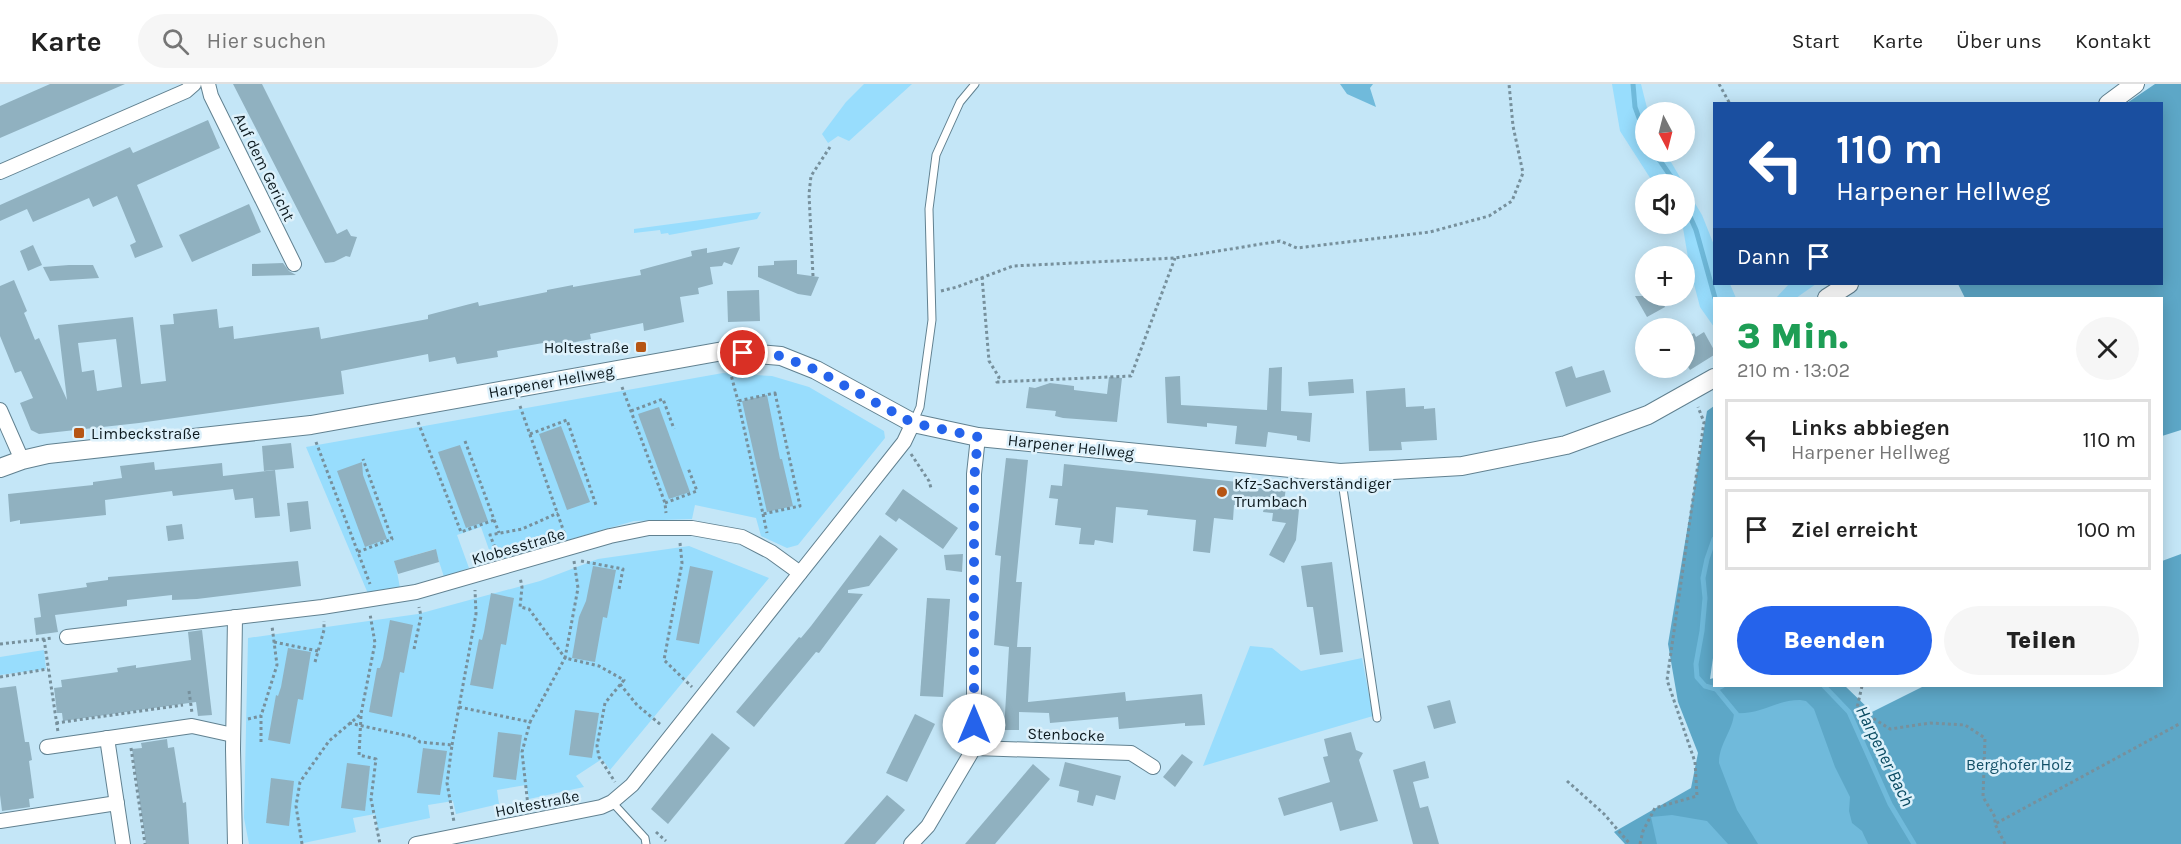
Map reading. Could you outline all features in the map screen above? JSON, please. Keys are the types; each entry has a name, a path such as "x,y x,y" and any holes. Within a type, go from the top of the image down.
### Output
{"street":[{"path":"0,172 186,91 194,84"},
{"name":"Auf dem Gericht","path":"208,84 211,96 294,264"},
{"path":"2111,102 2135,84"},
{"path":"1829,297 1847,285"},
{"name":"Harpener Hellweg","path":"0,468 48,454 311,425 723,351 781,356 816,370 913,423 978,437 1340,473 1462,466 1566,445 1648,415 1713,379"},
{"path":"0,410 22,460"},
{"path":"618,798 632,785 904,442 913,423"},
{"path":"911,844 928,826 974,748 974,481 978,437"},
{"name":"Klobesstraße","path":"67,637 322,607 416,592 516,564 572,554 649,528 673,527 719,531 742,537 771,552 800,573"},
{"path":"235,844 233,735 236,617"},
{"path":"53,746 194,726 233,735"},
{"path":"107,738 123,844"},
{"name":"Stenbocke","path":"974,748 1131,753 1153,767"},
{"name":"Holtestraße","path":"416,844 601,807 618,798"},
{"path":"0,821 117,803"}],"lane":[{"path":"913,423 920,406 932,320 929,210 936,155 960,102 975,84"},
{"path":"1340,473 1377,718"},
{"path":"618,798 645,837 646,844"}],"path":[{"path":"932,292 957,287 1013,266 1175,258 1280,241 1297,248 1430,232 1489,216 1512,201 1523,173 1513,126 1509,84"},
{"path":"1719,84 1729,102"},
{"path":"813,276 809,194 812,176 830,147"},
{"path":"982,277 989,361 999,377 997,382 1131,376 1175,258"},
{"path":"730,371 763,514 800,506 774,393 738,401"},
{"path":"622,387 665,502 682,563 664,660 702,697"},
{"path":"631,411 663,399 674,429"},
{"path":"520,406 572,554 578,588 565,658 530,722 522,752 523,777 531,822"},
{"path":"1640,844 1643,831 1655,808 1697,796 1695,762 1667,680 1704,422 1698,406"},
{"path":"530,434 567,420 596,505"},
{"path":"418,422 461,532 494,520"},
{"path":"314,437 358,552 372,600 375,643 359,726 359,755 376,759 371,799 380,844"},
{"path":"465,441 499,533"},
{"path":"358,552 392,539 363,459"},
{"path":"920,467 931,488"},
{"path":"665,502 697,491 688,468"},
{"path":"502,568 490,535 522,529 558,513"},
{"path":"572,554 623,569 619,589"},
{"path":"516,564 522,587 520,607 529,609 565,658 599,666 624,680 605,703 597,746 599,757 618,798"},
{"path":"457,836 447,783 477,614 474,576"},
{"path":"414,649 420,616 416,592"},
{"path":"315,662 324,630 322,607"},
{"path":"261,741 261,716 277,665 270,613"},
{"path":"0,644 67,637"},
{"path":"44,639 56,723 53,746"},
{"path":"274,642 318,651"},
{"path":"0,677 48,669"},
{"path":"620,684 636,705 672,735"},
{"path":"1862,687 1857,708 1890,729 1930,723 1965,725 1984,738 1983,797 1995,818 1995,824 2005,844"},
{"path":"189,691 194,726"},
{"path":"56,723 183,705"},
{"path":"459,707 530,722"},
{"path":"302,844 296,806 300,782 329,741 361,714"},
{"path":"349,723 413,737 420,742 452,745"},
{"path":"1995,824 2181,723"},
{"path":"129,735 145,844"},
{"path":"1567,781 1604,814 1630,844"}],"shaded area":[{"path":"864,84 912,84 849,141 838,136 828,143 822,134 846,102"},
{"path":"1340,84 1373,84 1370,88 1376,107 1347,94"},
{"path":"1612,84 1641,84 1646,102 1635,102 1635,154 1620,131"},
{"path":"1640,162 1671,162 1678,174 1648,174"},
{"path":"1695,203 1713,242 1713,285 1730,285 1736,297 1713,297 1713,326 1700,307 1695,288 1695,246 1686,246 1684,234 1695,234"},
{"path":"761,212 757,219 669,235 668,233 661,234 660,230 634,233 634,229"},
{"path":"1788,285 1815,285 1797,297 1777,297"},
{"path":"723,373 772,376 809,387 884,431 885,438 798,545 787,548 761,536 756,518 695,505 692,519 634,521 493,561 481,527 457,535 469,568 444,577 435,549 395,561 400,588 369,596 306,447"},
{"path":"689,546 769,578 610,770 602,759 576,776 584,787 529,799 526,785 497,790 499,804 456,814 453,801 428,805 430,818 378,829 375,814 353,818 356,832 299,844 249,844 244,818 248,638 418,614 540,581 598,559"},
{"path":"1250,646 1272,648 1301,671 1362,658 1373,716 1203,766"},
{"path":"44,650 46,669 0,675 0,657"},
{"path":"1806,701 1814,709 1835,767 1850,797 1849,811 1852,823 1862,831 1868,844 1758,844 1737,810 1719,763 1721,749 1734,713 1752,712 1783,702"},
{"path":"1672,815 1707,821 1728,844 1657,844 1651,817"}],"green space":[{"path":"2155,84 2181,84 2181,430 2163,436 2163,297 1964,297 1958,285 2163,285 2163,102 2128,102"},
{"name":"Berghofer Holz","path":"1713,407 1713,658 1710,679 1713,678 1713,687 1846,687 1872,712 1922,687 2163,687 2163,561 2181,554 2181,844 1625,844 1614,832 1691,788 1698,753 1678,702 1668,644 1707,411"}],"building":[{"path":"50,84 125,84 0,138 0,106"},
{"path":"233,84 262,84 337,234 347,229 351,236 357,237 350,257 346,256 334,262 325,263"},
{"path":"208,120 220,148 137,185 163,247 135,258 130,245 136,242 117,196 93,207 89,198 33,222 27,209 0,221 0,205 130,147 133,153"},
{"path":"249,204 261,232 192,262 179,235"},
{"path":"33,245 42,265 28,271 20,251"},
{"path":"740,247 732,265 724,262 722,266 710,267 713,284 698,288 699,294 680,297 684,322 644,331 643,323 590,334 591,339 550,347 549,342 497,351 498,357 457,364 455,357 429,362 428,354 341,371 344,394 139,423 39,434 31,430 20,403 33,398 21,371 15,373 0,336 0,286 14,280 27,311 24,313 35,340 39,338 67,400 58,325 133,317 141,384 166,381 160,325 174,324 173,314 217,309 219,328 233,326 234,339 319,327 321,339 428,319 428,315 478,302 479,306 573,285 573,287 641,275 640,270 692,256 691,251 707,248 707,253","holes":["116,339 122,387 97,391 94,370 82,372 78,343"]},
{"path":"797,260 797,274 819,277 811,296 798,294 758,277 758,266 774,265 774,261"},
{"path":"283,263 289,271 296,275 252,276 252,264"},
{"path":"93,265 99,278 50,281 43,267"},
{"path":"759,290 760,321 728,322 727,291"},
{"path":"1641,306 1665,306 1665,307 1647,317"},
{"path":"1704,332 1713,348 1713,356 1695,367 1695,335 1696,337"},
{"path":"1572,366 1576,378 1604,370 1611,392 1566,407 1555,372"},
{"path":"1282,367 1281,411 1312,413 1310,442 1297,440 1297,436 1268,432 1266,447 1235,444 1237,426 1207,423 1207,427 1167,423 1165,377 1180,376 1181,405 1267,410 1269,368"},
{"path":"1109,377 1122,378 1117,422 1063,418 1055,416 1056,411 1026,408 1029,387 1035,388 1050,383 1074,386 1074,390 1107,394"},
{"path":"1353,379 1354,393 1309,396 1308,382"},
{"path":"1405,388 1406,407 1435,408 1437,440 1401,442 1402,450 1369,451 1366,391"},
{"path":"767,395 780,459 782,459 793,506 767,512 742,401"},
{"path":"659,407 690,492 669,499 638,414"},
{"path":"561,426 590,502 567,510 539,434"},
{"path":"291,443 294,468 264,471 262,446"},
{"path":"460,445 488,521 466,528 438,452"},
{"path":"1006,458 1028,460 1016,582 1022,582 1017,647 1031,647 1028,702 1125,692 1126,701 1202,694 1205,725 1185,726 1185,723 1119,729 1118,717 1050,723 1049,713 1019,712 1019,730 1004,730 1009,647 994,645 1001,556 995,555"},
{"path":"154,462 155,470 222,463 223,476 275,470 280,516 255,518 253,498 235,500 233,489 173,496 172,491 105,500 106,515 20,524 20,520 10,522 8,494 93,485 93,482 122,478 120,466"},
{"path":"362,462 363,475 387,539 365,547 337,471"},
{"path":"1064,464 1286,487 1284,503 1297,504 1300,499 1296,540 1284,563 1269,555 1286,523 1272,521 1273,513 1263,512 1264,508 1234,505 1233,520 1214,518 1210,553 1193,551 1196,520 1147,515 1148,510 1116,507 1113,543 1095,540 1094,545 1079,544 1081,528 1055,525 1058,499 1049,498 1051,485 1062,486"},
{"path":"903,489 958,528 943,549 899,518 896,522 885,514"},
{"path":"308,501 311,529 290,532 287,503"},
{"path":"182,524 184,539 168,541 166,526"},
{"path":"880,535 898,549 869,586 848,590 848,593 863,594 819,653 816,652 754,727 736,712 799,637 801,638 811,626"},
{"path":"436,549 439,562 398,574 394,561"},
{"path":"963,554 962,572 946,570 944,555"},
{"path":"298,561 301,586 197,599 172,600 172,595 127,600 127,606 55,615 58,632 36,635 34,618 41,617 38,594 87,587 86,583 108,580 108,577"},
{"path":"1332,562 1343,652 1320,655 1313,607 1307,607 1301,566"},
{"path":"593,566 616,570 607,618 603,617 595,662 572,658 579,617 586,601"},
{"path":"690,566 713,571 699,644 676,640"},
{"path":"491,593 514,598 506,645 501,644 493,689 470,685 479,639 482,640 484,632"},
{"path":"927,598 950,599 943,697 920,696"},
{"path":"390,620 413,625 404,673 400,672 392,717 369,712 377,668 380,668 383,659"},
{"path":"202,630 212,715 198,716 196,702 63,721 62,713 57,713 54,688 62,687 61,680 118,672 117,668 136,665 136,668 191,660 188,632"},
{"path":"288,648 311,652 303,700 298,699 290,744 268,740"},
{"path":"16,686 25,742 29,742 32,760 29,761 34,798 29,799 30,807 2,811 0,688"},
{"path":"1450,700 1456,723 1434,729 1427,706"},
{"path":"575,710 599,713 592,758 569,755"},
{"path":"915,714 935,724 907,782 886,773"},
{"path":"498,732 522,735 516,780 493,777"},
{"path":"1351,732 1356,750 1363,753 1359,760 1378,821 1340,831 1332,802 1284,816 1278,798 1330,782 1323,757 1328,756 1324,739"},
{"path":"712,733 730,748 668,824 651,809"},
{"path":"167,739 168,748 174,747 183,803 186,802 189,844 146,844 132,749 142,748 141,743"},
{"path":"423,748 447,751 440,795 417,793"},
{"path":"1182,754 1193,762 1175,787 1163,777"},
{"path":"1425,761 1429,778 1413,782 1420,808 1428,806 1439,844 1413,844 1393,770"},
{"path":"1065,762 1121,776 1115,800 1096,795 1093,806 1077,802 1079,791 1059,786"},
{"path":"347,763 370,766 365,811 341,808"},
{"path":"1033,764 1050,779 995,844 965,844"},
{"path":"271,778 294,781 289,826 266,823"},
{"path":"887,795 905,810 875,844 844,844"}],"waterway":[{"name":"Harpener Bach","path":"1633,84 1635,107"},
{"name":"Harpener Bach","path":"1661,162 1669,174"},
{"name":"Harpener Bach","path":"1695,228 1715,297"},
{"name":"Harpener Bach","path":"1713,542 1703,578 1705,598 1696,664 1697,677 1705,686 1716,689 1720,687"},
{"name":"Harpener Bach","path":"1825,687 1849,712 1890,804 1914,844"},
{"path":"1716,689 1739,717"}],"place":[{"name":"Holtestraße","path":"641,347"},
{"name":"Limbeckstraße","path":"79,433"},
{"name":"Kfz-Sachverständiger Trumbach","path":"1222,492"}],"route":[{"path":"743,353 781,356 816,370 913,423 978,437 974,474 974,725"}]}
